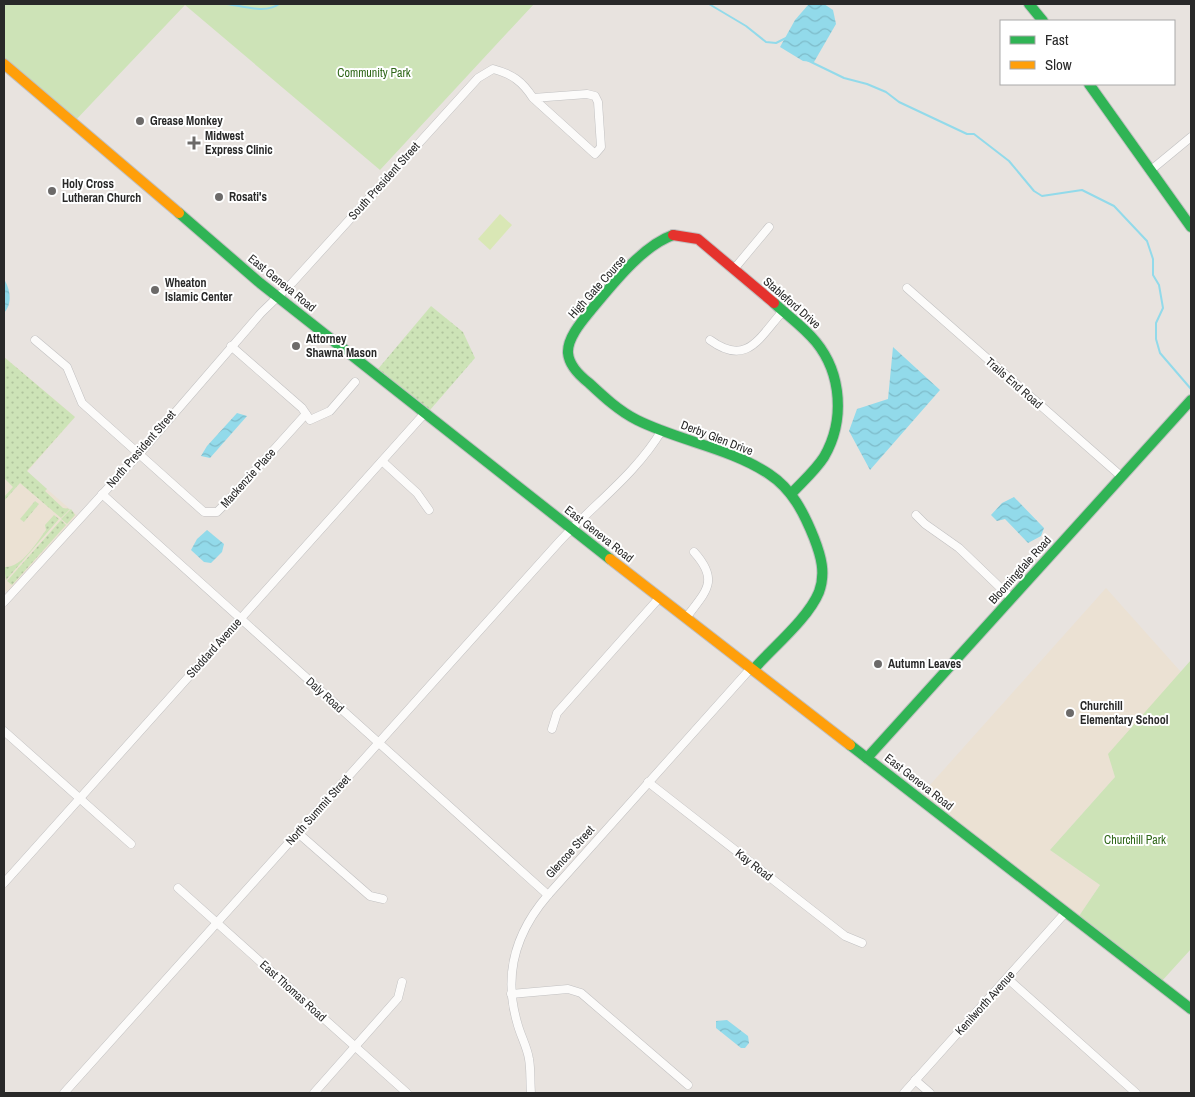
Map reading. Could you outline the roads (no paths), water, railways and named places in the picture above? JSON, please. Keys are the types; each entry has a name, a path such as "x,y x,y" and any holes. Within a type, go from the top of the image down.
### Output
{"street":[{"path":"1030,4 1042,20"},
{"name":"East Geneva Road","path":"4,64 278,297 424,414 1191,1009"},
{"name":"South President Street","path":"278,297 478,78 493,69 508,73 518,79 533,98"},
{"path":"1090,85 1191,228"},
{"path":"587,94 595,96 599,112 601,148 596,154 533,98 587,94"},
{"path":"1151,170 1191,138"},
{"path":"734,268 769,228"},
{"name":"Stableford Drive","path":"656,242 675,234 702,242 811,335 823,350 832,369 839,399 836,427 828,448 818,464 791,494"},
{"name":"High Gate Course","path":"569,354 571,336 581,322 656,242"},
{"name":"Trails End Road","path":"907,288 1122,477"},
{"name":"North President Street","path":"5,597 102,494 231,346 278,297"},
{"path":"710,340 725,351 745,350 754,344 783,311"},
{"path":"35,340 67,367 82,403 140,452"},
{"path":"231,346 306,414 310,420 330,411 355,382"},
{"name":"Derby Glen Drive","path":"569,354 582,378 634,419 754,465 771,475 791,494 805,520 823,574"},
{"name":"Bloomingdale Road","path":"868,758 1191,400"},
{"name":"Mackenzie Place","path":"140,452 200,509 204,512 217,512 306,414"},
{"name":"Stoddard Avenue","path":"4,883 424,414"},
{"name":"North Summit Street","path":"64,1093 572,528 625,479 646,455 662,430"},
{"path":"382,461 420,495 429,510"},
{"name":"Daly Road","path":"102,494 548,895"},
{"path":"916,515 925,524 959,548 1011,598"},
{"path":"686,618 707,590 709,578 706,565 694,552"},
{"name":"Glencoe Street","path":"530,1093 529,1059 517,1023 512,994 512,970 518,942 532,914 648,782 812,602 819,592 823,574"},
{"path":"552,729 558,713 660,597"},
{"path":"4,731 131,844"},
{"name":"Kay Road","path":"648,782 845,936 862,943"},
{"path":"298,832 370,896 383,899"},
{"name":"East Thomas Road","path":"178,888 407,1093"},
{"name":"Kenilworth Avenue","path":"904,1093 1065,913"},
{"path":"1007,978 1136,1093"},
{"path":"314,1093 398,998 402,982"},
{"path":"512,994 568,989 581,993 688,1085"},
{"path":"915,1080 930,1093"}],"water":[{"path":"824,4 833,10 836,24 814,62 803,61 780,47 795,20 808,5"},
{"path":"4,279 8,287 10,300 4,313"},
{"path":"893,347 940,390 870,470 849,431 857,409 888,399"},
{"path":"237,413 247,416 210,458 201,456 207,446"},
{"path":"1014,497 1044,528 1041,536 1028,543 1005,519 997,521 991,515 1002,503"},
{"path":"207,530 224,544 222,552 211,563 204,562 191,550 197,539"},
{"path":"727,1020 748,1036 749,1043 745,1048 741,1048 716,1028 716,1021"}],"waterway":[{"path":"227,4 261,9 274,7 279,4"},
{"path":"709,4 746,26 766,42 776,43 786,38"},
{"path":"807,60 844,78 867,84 886,92 899,102 967,134 974,134 1009,161 1034,191 1042,196 1082,190 1114,206 1147,241 1153,259 1153,275 1159,285 1163,308 1156,323 1156,339 1160,353 1191,389"}],"place":[{"name":"Grease Monkey","path":"140,121"},
{"name":"Midwest Express Clinic","path":"194,143"},
{"name":"Holy Cross Lutheran Church","path":"52,191"},
{"name":"Rosati's","path":"219,197"},
{"name":"Wheaton Islamic Center","path":"155,290"},
{"name":"Attorney Shawna Mason","path":"296,346"},
{"name":"Autumn Leaves","path":"878,664"},
{"name":"Churchill Elementary School","path":"1070,713"}],"park label":[{"name":"Community Park","path":"374,73"},
{"name":"Churchill Park","path":"1135,840"}]}
